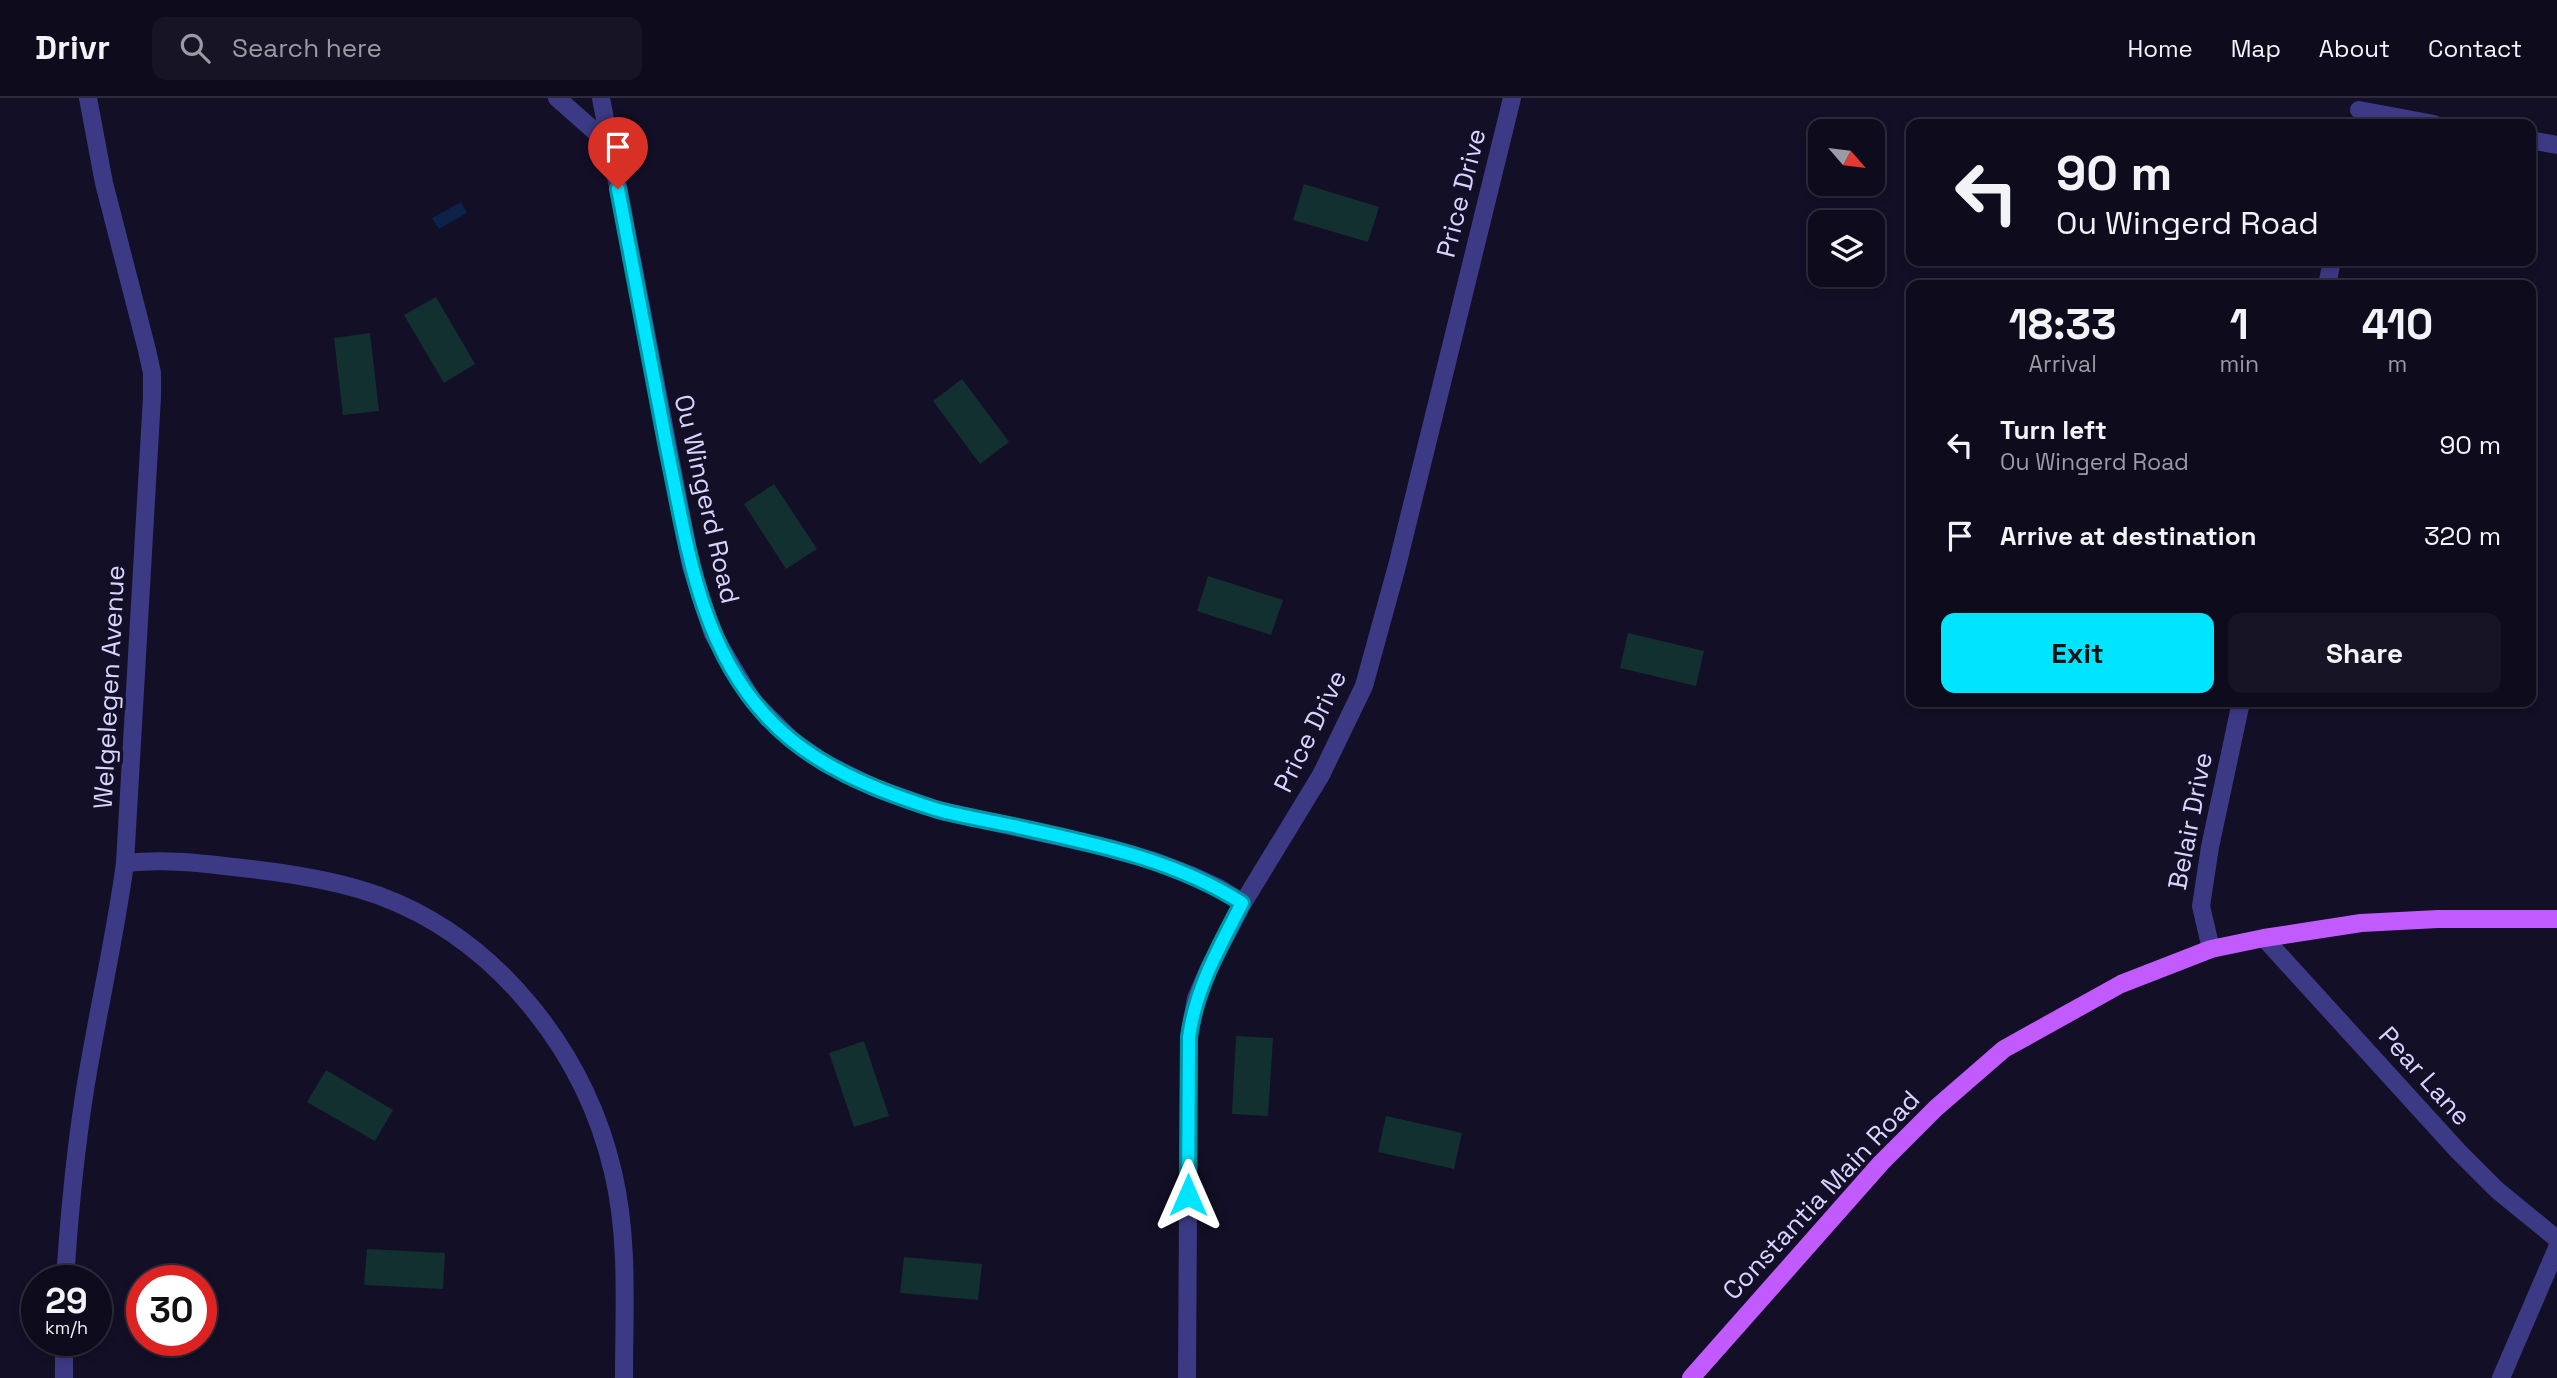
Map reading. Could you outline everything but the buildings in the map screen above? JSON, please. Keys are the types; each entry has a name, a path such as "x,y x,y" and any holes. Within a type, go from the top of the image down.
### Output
{"main road":[{"name":"Constantia Main Road","path":"1690,1378 1881,1163 1936,1108 2004,1049 2121,984 2211,949 2264,937 2374,922 2557,919"}],"street":[{"name":"Welgelegen Avenue","path":"66,1265 69,1209 85,1089 125,863 150,449 152,373 104,183 88,98"},
{"path":"557,98 608,143"},
{"name":"Ou Wingerd Road","path":"601,98 691,566 713,634 752,701 792,740 823,762 875,788 938,810 1109,848 1154,861 1202,880 1242,903"},
{"name":"Price Drive","path":"1187,1378 1189,1037 1196,998 1242,903 1321,775 1364,686 1397,566 1512,98"},
{"path":"2360,111 2406,119"},
{"path":"2536,141 2557,145"},
{"name":"Belair Drive","path":"2211,949 2201,906 2210,847 2240,707"},
{"path":"125,863 181,861 303,875 344,884 417,912 449,931 501,974 553,1035 590,1103 605,1141 621,1217 624,1378"},
{"name":"Pear Lane","path":"2264,937 2458,1151 2497,1190 2557,1239"},
{"path":"2501,1378 2557,1248"},
{"path":"64,1356 64,1378"}],"green space":[{"path":"1304,184 1379,207 1368,242 1293,220"},
{"path":"436,297 475,364 444,383 404,315"},
{"path":"370,333 379,411 343,415 334,338"},
{"path":"962,379 1009,442 980,464 933,401"},
{"path":"774,484 817,549 786,569 744,504"},
{"path":"1208,576 1283,600 1271,635 1197,611"},
{"path":"1628,633 1704,651 1696,686 1620,668"},
{"path":"1236,1036 1273,1038 1268,1116 1232,1114"},
{"path":"864,1041 889,1116 854,1127 829,1053"},
{"path":"326,1070 393,1110 375,1141 307,1102"},
{"path":"1386,1116 1462,1133 1454,1169 1378,1152"},
{"path":"367,1249 445,1253 443,1289 364,1285"},
{"path":"904,1257 982,1264 978,1300 900,1293"}],"water":[{"path":"461,202 467,213 439,229 432,218"}],"route":[{"path":"618,189 691,566 713,634 752,701 792,740 823,762 875,788 938,810 1054,835 1154,861 1219,888 1242,903 1209,968 1196,998 1192,1018 1189,1037 1188,1195"}]}
